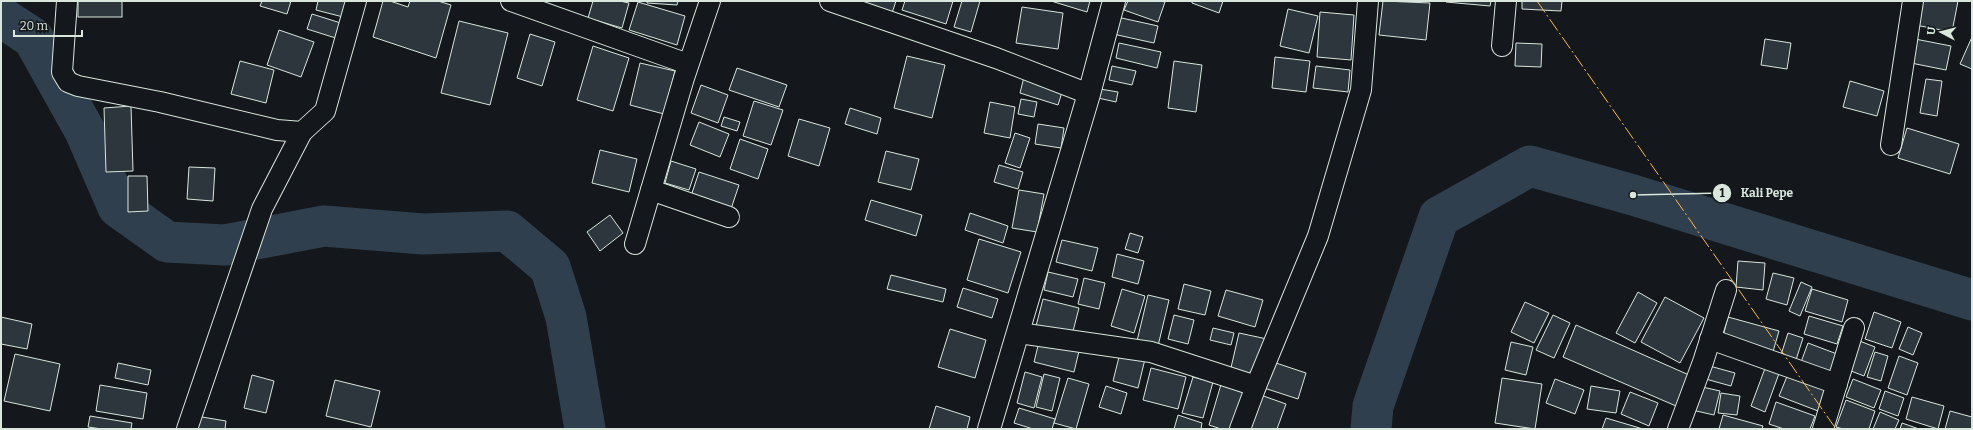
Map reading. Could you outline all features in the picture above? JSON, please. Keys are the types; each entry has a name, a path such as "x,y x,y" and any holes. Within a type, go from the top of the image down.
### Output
{"street":[{"path":"67,1 62,72 68,82 78,86 160,102 277,130 302,132"},
{"path":"187,429 262,209 302,132 325,111 356,1"},
{"path":"511,1 688,64"},
{"path":"635,244 688,64 710,1"},
{"path":"830,1 996,58 1089,94"},
{"path":"989,429 1019,333 1060,188 1089,94 1114,1"},
{"path":"1240,429 1256,386 1318,236 1359,97 1368,1"},
{"path":"1502,46 1506,1"},
{"path":"1891,145 1914,1"},
{"path":"651,190 729,217"},
{"path":"1678,429 1726,290"},
{"path":"1823,429 1854,328"},
{"path":"1019,333 1151,352 1256,386"},
{"path":"1710,339 1837,384"}],"building":[{"path":"78,1 122,1 122,17 78,17"},
{"path":"262,1 291,1 287,14 260,6"},
{"path":"318,1 351,1 347,18 316,10"},
{"path":"383,1 390,1 408,7 410,1 438,1 451,5 436,58 373,37"},
{"path":"593,1 620,1 629,3 622,28 588,18"},
{"path":"647,1 678,1 677,5 647,3"},
{"path":"863,1 896,1 892,13 862,4"},
{"path":"905,1 953,1 946,24 902,10"},
{"path":"962,1 980,1 971,32 954,27"},
{"path":"1051,1 1090,1 1087,12"},
{"path":"1128,1 1165,2 1158,22 1124,10"},
{"path":"1192,1 1223,1 1219,13 1192,3"},
{"path":"1383,1 1430,3 1426,40 1379,35"},
{"path":"1446,1 1491,1 1490,6"},
{"path":"1522,1 1562,1 1561,11 1522,9"},
{"path":"1919,1 1958,1 1952,32 1915,25"},
{"path":"638,2 685,16 677,45 629,30"},
{"path":"1022,7 1063,13 1058,49 1016,43"},
{"path":"1288,9 1318,16 1309,53 1280,46"},
{"path":"1320,12 1354,15 1351,60 1317,57"},
{"path":"312,14 347,25 342,40 307,29"},
{"path":"1117,17 1158,26 1154,43 1113,34"},
{"path":"459,21 508,33 490,105 441,93"},
{"path":"279,30 314,42 301,77 267,65"},
{"path":"530,34 555,42 542,86 517,78"},
{"path":"1972,37 1972,69 1960,64"},
{"path":"1765,39 1791,43 1787,69 1761,65"},
{"path":"1915,39 1951,46 1946,70 1911,63"},
{"path":"1119,43 1161,52 1157,68 1116,58"},
{"path":"1516,43 1542,44 1541,67 1515,66"},
{"path":"593,46 629,58 613,111 577,100"},
{"path":"907,56 945,65 932,118 894,108"},
{"path":"1275,57 1310,61 1306,92 1272,88"},
{"path":"240,61 274,70 266,103 231,94"},
{"path":"1174,61 1202,65 1196,112 1168,108"},
{"path":"640,63 675,71 664,114 630,105"},
{"path":"1112,66 1136,71 1132,85 1109,80"},
{"path":"1316,66 1350,70 1348,92 1313,88"},
{"path":"737,68 787,85 779,107 729,90"},
{"path":"1024,77 1063,89 1058,105 1020,93"},
{"path":"1926,79 1942,81 1937,116 1920,113"},
{"path":"1850,81 1884,91 1877,116 1843,107"},
{"path":"701,85 728,95 718,123 691,113"},
{"path":"1100,89 1118,92 1116,102 1098,98"},
{"path":"1021,99 1037,102 1034,117 1018,114"},
{"path":"754,101 783,110 771,145 743,136"},
{"path":"990,102 1015,107 1010,138 984,133"},
{"path":"131,106 133,171 106,172 104,108"},
{"path":"850,108 881,118 877,134 845,124"},
{"path":"724,117 740,122 737,131 721,126"},
{"path":"799,119 830,128 819,166 788,156"},
{"path":"699,122 729,134 720,157 690,145"},
{"path":"1038,124 1064,128 1061,148 1035,144"},
{"path":"1907,128 1959,144 1950,174 1898,158"},
{"path":"1015,133 1030,138 1020,168 1005,163"},
{"path":"740,139 768,149 758,179 730,169"},
{"path":"600,150 637,159 629,192 592,183"},
{"path":"886,151 919,159 911,190 878,182"},
{"path":"671,161 696,169 689,190 665,183"},
{"path":"999,165 1023,172 1018,189 994,182"},
{"path":"189,167 215,168 213,201 187,199"},
{"path":"699,172 739,185 731,209 691,196"},
{"path":"128,176 147,176 148,211 128,212"},
{"path":"1019,190 1044,194 1037,232 1012,228"},
{"path":"871,200 922,215 916,236 865,220"},
{"path":"970,213 1008,226 1003,243 965,230"},
{"path":"610,215 623,233 600,251 587,232"},
{"path":"1130,233 1143,237 1138,253 1125,249"},
{"path":"979,239 1021,252 1008,293 967,280"},
{"path":"1062,240 1098,248 1092,271 1056,262"},
{"path":"1117,254 1144,261 1138,284 1112,277"},
{"path":"1738,261 1765,263 1763,290 1736,287"},
{"path":"1048,272 1078,279 1073,297 1044,290"},
{"path":"1773,273 1794,278 1787,305 1766,299"},
{"path":"891,275 946,289 943,302 887,289"},
{"path":"1084,278 1105,283 1099,309 1078,304"},
{"path":"1801,282 1812,287 1800,316 1789,311"},
{"path":"1184,284 1211,291 1205,315 1178,309"},
{"path":"963,288 998,299 992,318 957,307"},
{"path":"1122,289 1145,296 1134,333 1111,326"},
{"path":"1812,289 1848,300 1842,322 1805,311"},
{"path":"1226,290 1263,300 1255,327 1218,316"},
{"path":"1638,292 1657,303 1635,343 1616,333"},
{"path":"1148,295 1169,300 1158,346 1137,341"},
{"path":"1665,297 1704,318 1680,363 1641,342"},
{"path":"1043,299 1079,308 1072,335 1036,326"},
{"path":"1525,302 1549,313 1534,343 1511,332"},
{"path":"1874,312 1901,322 1892,348 1865,339"},
{"path":"1174,315 1194,320 1188,344 1168,339"},
{"path":"1553,315 1570,323 1554,358 1536,350"},
{"path":"1809,316 1843,326 1837,344 1804,334"},
{"path":"1,317 32,324 27,349 1,344"},
{"path":"1728,317 1779,331 1772,355 1722,340"},
{"path":"1576,325 1689,375 1676,406 1563,357"},
{"path":"1908,327 1922,333 1913,355 1899,349"},
{"path":"1213,328 1234,333 1231,345 1210,340"},
{"path":"950,329 986,340 975,378 938,367"},
{"path":"1239,333 1267,339 1258,379 1230,372"},
{"path":"1788,333 1803,338 1795,363 1780,358"},
{"path":"1040,338 1080,347 1074,372 1034,362"},
{"path":"1857,340 1875,347 1864,376 1846,369"},
{"path":"1511,342 1533,347 1526,375 1505,370"},
{"path":"1808,343 1837,354 1829,376 1800,365"},
{"path":"1875,352 1888,356 1881,381 1867,377"},
{"path":"1120,353 1145,359 1138,388 1113,381"},
{"path":"15,354 60,364 50,411 4,401"},
{"path":"1899,356 1918,363 1907,395 1888,388"},
{"path":"1270,361 1306,373 1298,399 1261,387"},
{"path":"118,363 151,370 148,385 115,378"},
{"path":"1767,363 1781,368 1765,412 1751,406"},
{"path":"1706,365 1735,373 1731,386 1702,378"},
{"path":"1151,368 1186,377 1178,409 1143,400"},
{"path":"1790,369 1829,385 1818,411 1779,396"},
{"path":"1025,372 1042,377 1034,408 1017,403"},
{"path":"1044,374 1060,378 1052,411 1036,407"},
{"path":"252,375 274,381 266,413 244,408"},
{"path":"1193,377 1213,382 1203,418 1182,413"},
{"path":"1068,378 1089,384 1076,429 1054,423"},
{"path":"1502,378 1542,384 1535,429 1495,423"},
{"path":"1555,379 1584,390 1575,414 1546,403"},
{"path":"1853,379 1881,390 1874,408 1846,397"},
{"path":"335,380 380,391 371,427 326,416"},
{"path":"1222,381 1245,388 1232,429 1221,429 1209,425"},
{"path":"100,385 147,393 143,419 96,411"},
{"path":"1106,386 1127,393 1121,414 1099,407"},
{"path":"1591,386 1620,391 1616,413 1587,409"},
{"path":"1698,386 1720,391 1714,415 1692,410"},
{"path":"1885,391 1904,398 1898,416 1879,409"},
{"path":"1630,392 1658,403 1649,426 1621,414"},
{"path":"1255,393 1286,404 1277,429 1242,429"},
{"path":"1721,393 1740,396 1737,415 1718,413"},
{"path":"1912,397 1944,406 1938,429 1906,419"},
{"path":"1846,400 1875,411 1869,429 1843,429 1836,427"},
{"path":"1776,402 1815,416 1810,429 1784,429 1769,424"},
{"path":"936,406 970,417 967,429 929,429"},
{"path":"1019,408 1055,419 1052,429 1033,429 1014,423"},
{"path":"1950,411 1972,417 1972,429 1945,429"},
{"path":"1880,412 1899,420 1895,429 1873,429"},
{"path":"1178,415 1202,423 1201,429 1174,429"},
{"path":"1723,415 1763,426 1762,429 1719,429"},
{"path":"90,416 132,423 131,429 102,429 88,427"},
{"path":"196,416 226,421 225,429 194,429"},
{"path":"1606,418 1643,429 1602,429"},
{"path":"1902,423 1919,429 1900,429"}],"waterway":[{"path":"1,17 33,38 85,131 118,207 167,242 225,245 324,226 423,234 507,231 550,267 566,317 585,429"},
{"path":"1371,429 1373,406 1439,217 1530,166 1633,195 1972,300"}],"power":[{"path":"1537,1 1836,429"}],"place":[{"name":"Kali Pepe","path":"1633,195"}]}
